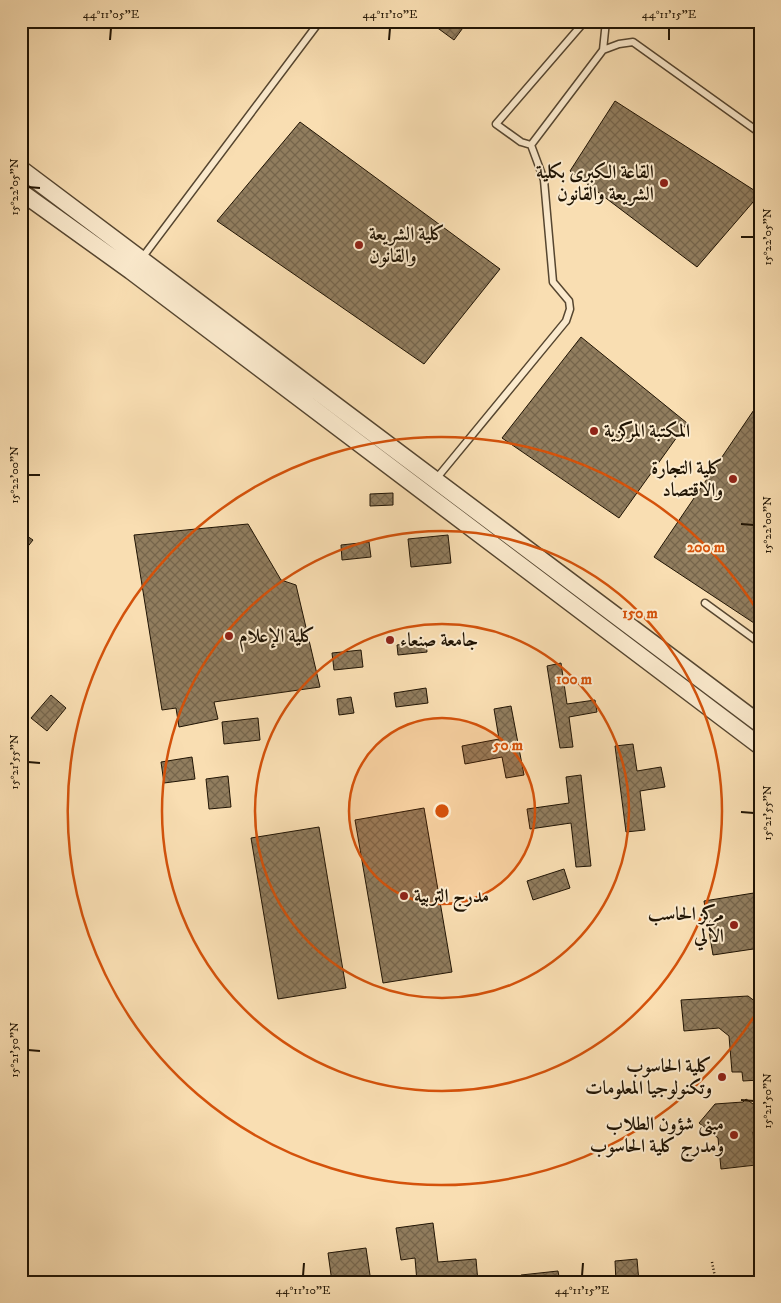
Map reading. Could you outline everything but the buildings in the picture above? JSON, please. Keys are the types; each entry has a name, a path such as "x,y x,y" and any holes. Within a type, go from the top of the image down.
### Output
{"street":[{"path":"21,169 760,724"},
{"path":"21,192 131,271 760,746"},
{"path":"131,271 142,258"}],"lane":[{"path":"142,258 320,21"},
{"path":"531,145 521,142 496,124 584,21"},
{"path":"531,145 603,50 606,21"},
{"path":"603,50 619,44 633,42 760,133"},
{"path":"436,480 566,321 570,309 569,301 553,282 544,180 531,145"},
{"path":"704,603 760,643"}],"path":[{"path":"712,1262 716,1282"}],"place":[{"name":"القاعة الكبرى بكلية الشريعة والقانون","path":"664,183"},
{"name":"كلية الشريعة والقانون","path":"359,245"},
{"name":"المكتبة المركزية","path":"594,431"},
{"name":"كلية التجارة والاقتصاد","path":"733,479"},
{"name":"كلية الإعلام","path":"229,636"},
{"name":"جامعة صنعاء","path":"390,640"},
{"name":"مدرج التربية","path":"404,896"},
{"name":"مركز الحاسب الآلي","path":"734,925"},
{"name":"كلية الحاسوب وتكنولوجيا المعلومات","path":"722,1077"},
{"name":"مبنى شؤون الطلاب ومدرج كلية الحاسوب","path":"734,1135"}]}
